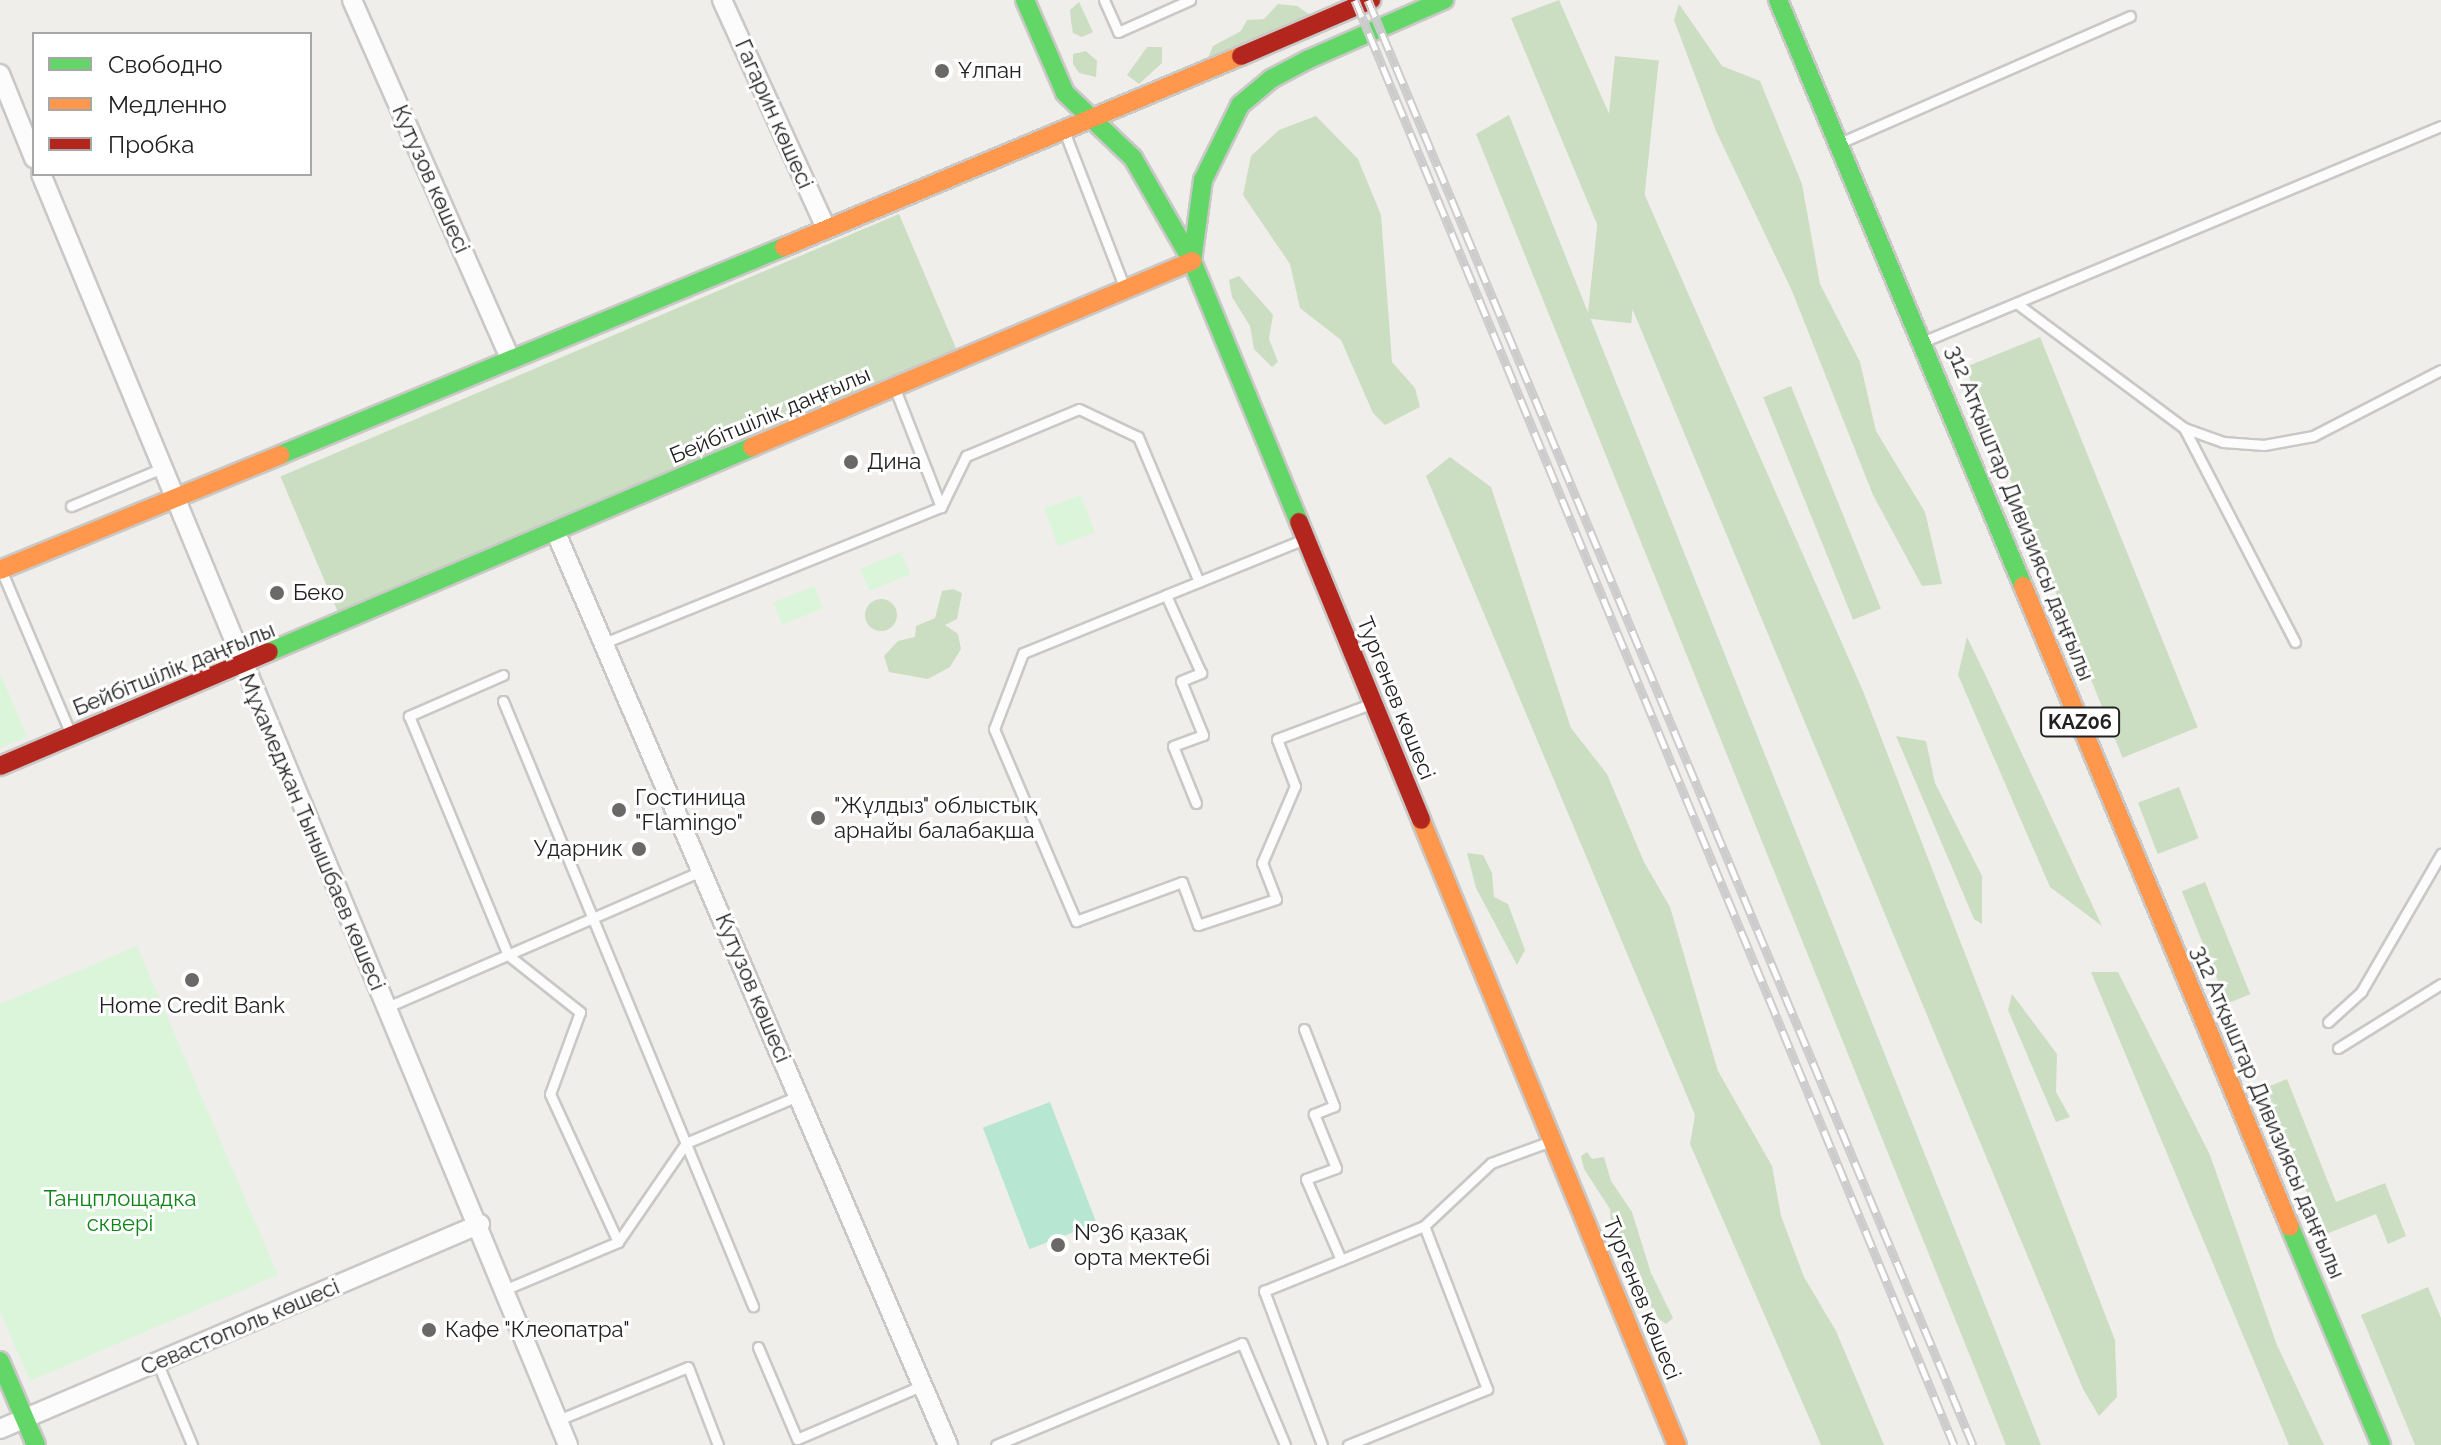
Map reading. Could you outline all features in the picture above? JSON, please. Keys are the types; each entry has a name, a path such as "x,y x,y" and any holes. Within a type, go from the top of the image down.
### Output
{"main road":[{"name":"Тургенев көшесі","path":"1025,0 1065,93 1133,158 1192,261 1674,1444"},
{"path":"0,570 1094,120 1371,0"},
{"path":"1192,261 1203,180 1240,105 1271,79 1307,60 1444,0"},
{"name":"312 Атқыштар Дивизиясы даңғылы","path":"1778,0 1924,341 2381,1445"},
{"name":"Бейбітшілік даңғылы","path":"0,766 242,667 1192,261"},
{"path":"0,1361 36,1445"}],"street":[{"name":"Кутузов көшесі","path":"352,0 510,359"},
{"name":"Гагарин көшесі","path":"722,0 826,228"},
{"path":"0,74 32,153"},
{"name":"Мұхамеджан Тынышбаев көшесі","path":"42,176 242,667 480,1224 568,1445"},
{"name":"Кутузов көшесі","path":"556,533 704,870 948,1445"},
{"name":"Севастополь көшесі","path":"0,1429 480,1224"}],"lane":[{"path":"1104,0 1118,32 1190,0"},
{"path":"1839,143 2130,16"},
{"path":"1924,341 2019,305 2441,126"},
{"path":"1064,132 1125,289"},
{"path":"2019,305 2184,428 2223,442 2290,442 2349,421 2441,370"},
{"path":"894,388 941,507"},
{"path":"604,643 941,507 966,456 1079,409 1138,437 1199,582"},
{"path":"2184,428 2295,642"},
{"path":"71,506 160,469"},
{"path":"1305,538 1023,653 994,729 1076,921 1182,882 1198,925 1276,899 1262,863 1295,786 1277,739 1372,703"},
{"path":"0,570 72,736"},
{"path":"1166,595 1201,673 1181,681 1203,735 1173,746 1196,803"},
{"path":"503,675 409,716 508,955 580,1012 550,1094 618,1242"},
{"path":"503,701 753,1306"},
{"path":"2328,1022 2361,992 2441,854"},
{"path":"387,1007 704,870"},
{"path":"2338,1048 2441,984"},
{"path":"1304,1029 1334,1106 1314,1114 1336,1168 1306,1179 1341,1260"},
{"path":"506,1289 618,1242 686,1143 798,1096"},
{"path":"1322,1445 1264,1291 1424,1226 1491,1163 1552,1140"},
{"path":"1348,1445 1487,1389 1424,1226"},
{"path":"996,1445 1242,1343 1285,1445"},
{"path":"758,1347 797,1439 923,1385"},
{"path":"157,1362 192,1445"},
{"path":"558,1420 688,1367 718,1445"}],"green space":[{"path":"1559,0 1863,691 2115,1340 2117,1397 2099,1416 2083,1389 1511,18"},
{"path":"1079,2 1093,32 1082,37 1073,33 1070,10"},
{"path":"1278,4 1297,6 1313,17 1207,60 1213,46 1241,31 1247,20 1264,19"},
{"path":"1679,4 1722,66 1760,81 1802,184 1820,284 1860,362 1876,431 1925,512 1942,584 1922,586 1873,495 1792,291 1716,131 1674,20"},
{"path":"1147,47 1162,47 1162,63 1139,84 1127,75"},
{"path":"1086,51 1097,61 1096,77 1079,73 1073,64 1073,54"},
{"path":"1615,56 1659,61 1631,323 1587,319"},
{"path":"1509,115 2041,1445 2006,1445 1476,134"},
{"path":"1316,116 1358,159 1381,215 1392,362 1415,388 1420,407 1385,425 1373,413 1341,340 1300,308 1290,264 1243,195 1251,156 1279,130"},
{"path":"899,214 958,352 339,615 280,477"},
{"path":"1239,276 1273,315 1269,339 1278,362 1272,367 1254,349 1250,326 1232,297 1229,280"},
{"path":"2040,337 2198,727 2123,758 1965,367"},
{"path":"1791,386 1881,609 1853,620 1763,397"},
{"path":"1450,457 1491,487 1571,728 1607,774 1644,862 1670,907 1718,1071 1772,1166 1781,1216 1804,1277 1836,1331 1884,1445 1821,1445 1690,1144 1695,1115 1426,476"},
{"path":"1081,495 1095,533 1058,546 1044,508"},
{"path":"901,552 910,574 869,591 860,568"},
{"path":"814,586 823,608 782,625 773,602"},
{"path":"953,589 962,593 957,619 945,625 958,634 961,649 950,667 928,679 889,672 884,656 898,641 915,637 916,626 935,618 942,591"},
{"path":"881,599 892,604 897,615 892,626 881,631 870,626 865,615 870,604"},
{"path":"1967,637 2102,926 2050,887 1958,675"},
{"path":"0,673 27,737 0,748"},
{"path":"1896,736 1926,741 1935,783 1982,876 1982,924 1974,919"},
{"path":"2179,787 2199,838 2158,854 2138,803"},
{"path":"1467,853 1483,855 1492,873 1494,897 1508,904 1525,950 1517,965 1476,888"},
{"path":"2205,882 2250,994 2227,1004 2182,891"},
{"name":"Танцплощадка сквері","path":"137,946 278,1275 30,1381 0,1311 0,1004"},
{"path":"2091,972 2118,972 2210,1155 2277,1345 2324,1445 2289,1445"},
{"path":"2012,994 2057,1054 2056,1092 2070,1117 2056,1122 2008,1010"},
{"path":"2287,1079 2336,1202 2385,1183 2406,1236 2388,1244 2376,1214 2324,1235 2265,1088"},
{"path":"1050,1102 1097,1223 1029,1249 983,1128"},
{"path":"1587,1152 1592,1159 1604,1157 1611,1181 1632,1212 1651,1273 1673,1318 1666,1324 1655,1316 1639,1273 1611,1225 1610,1209 1584,1169 1581,1156"},
{"path":"2428,1287 2441,1318 2441,1445 2415,1445 2361,1315"}],"railway":[{"path":"1355,0 1954,1445"},
{"path":"1368,0 1973,1445"}],"traffic: fast":[{"path":"1025,0 1065,93 1133,158 1192,261 1299,522"},
{"path":"1192,261 1203,180 1240,105 1271,79 1307,60 1444,0"},
{"path":"1778,0 2023,586"},
{"path":"280,455 784,247"},
{"path":"269,652 752,447"},
{"path":"2290,1227 2381,1445"},
{"path":"0,1361 36,1445"}],"traffic: slow":[{"path":"784,247 1241,56"},
{"path":"752,447 1192,261"},
{"path":"0,570 280,455"},
{"path":"2023,586 2290,1227"},
{"path":"1421,820 1677,1445"}],"traffic: jam":[{"path":"1241,56 1371,0"},
{"path":"1299,522 1421,820"},
{"path":"0,766 269,652"}],"place":[{"name":"Ұлпан","path":"942,71"},
{"name":"Дина","path":"851,462"},
{"name":"Беко","path":"277,593"},
{"name":"Гостиница \"Flamingo\"","path":"619,810"},
{"name":"\"Жұлдыз\" облыстық арнайы балабақша","path":"818,818"},
{"name":"Ударник","path":"639,849"},
{"name":"Home Credit Bank","path":"192,980"},
{"name":"№36 қазақ орта мектебі","path":"1058,1245"},
{"name":"Кафе \"Клеопатра\"","path":"429,1330"}]}
